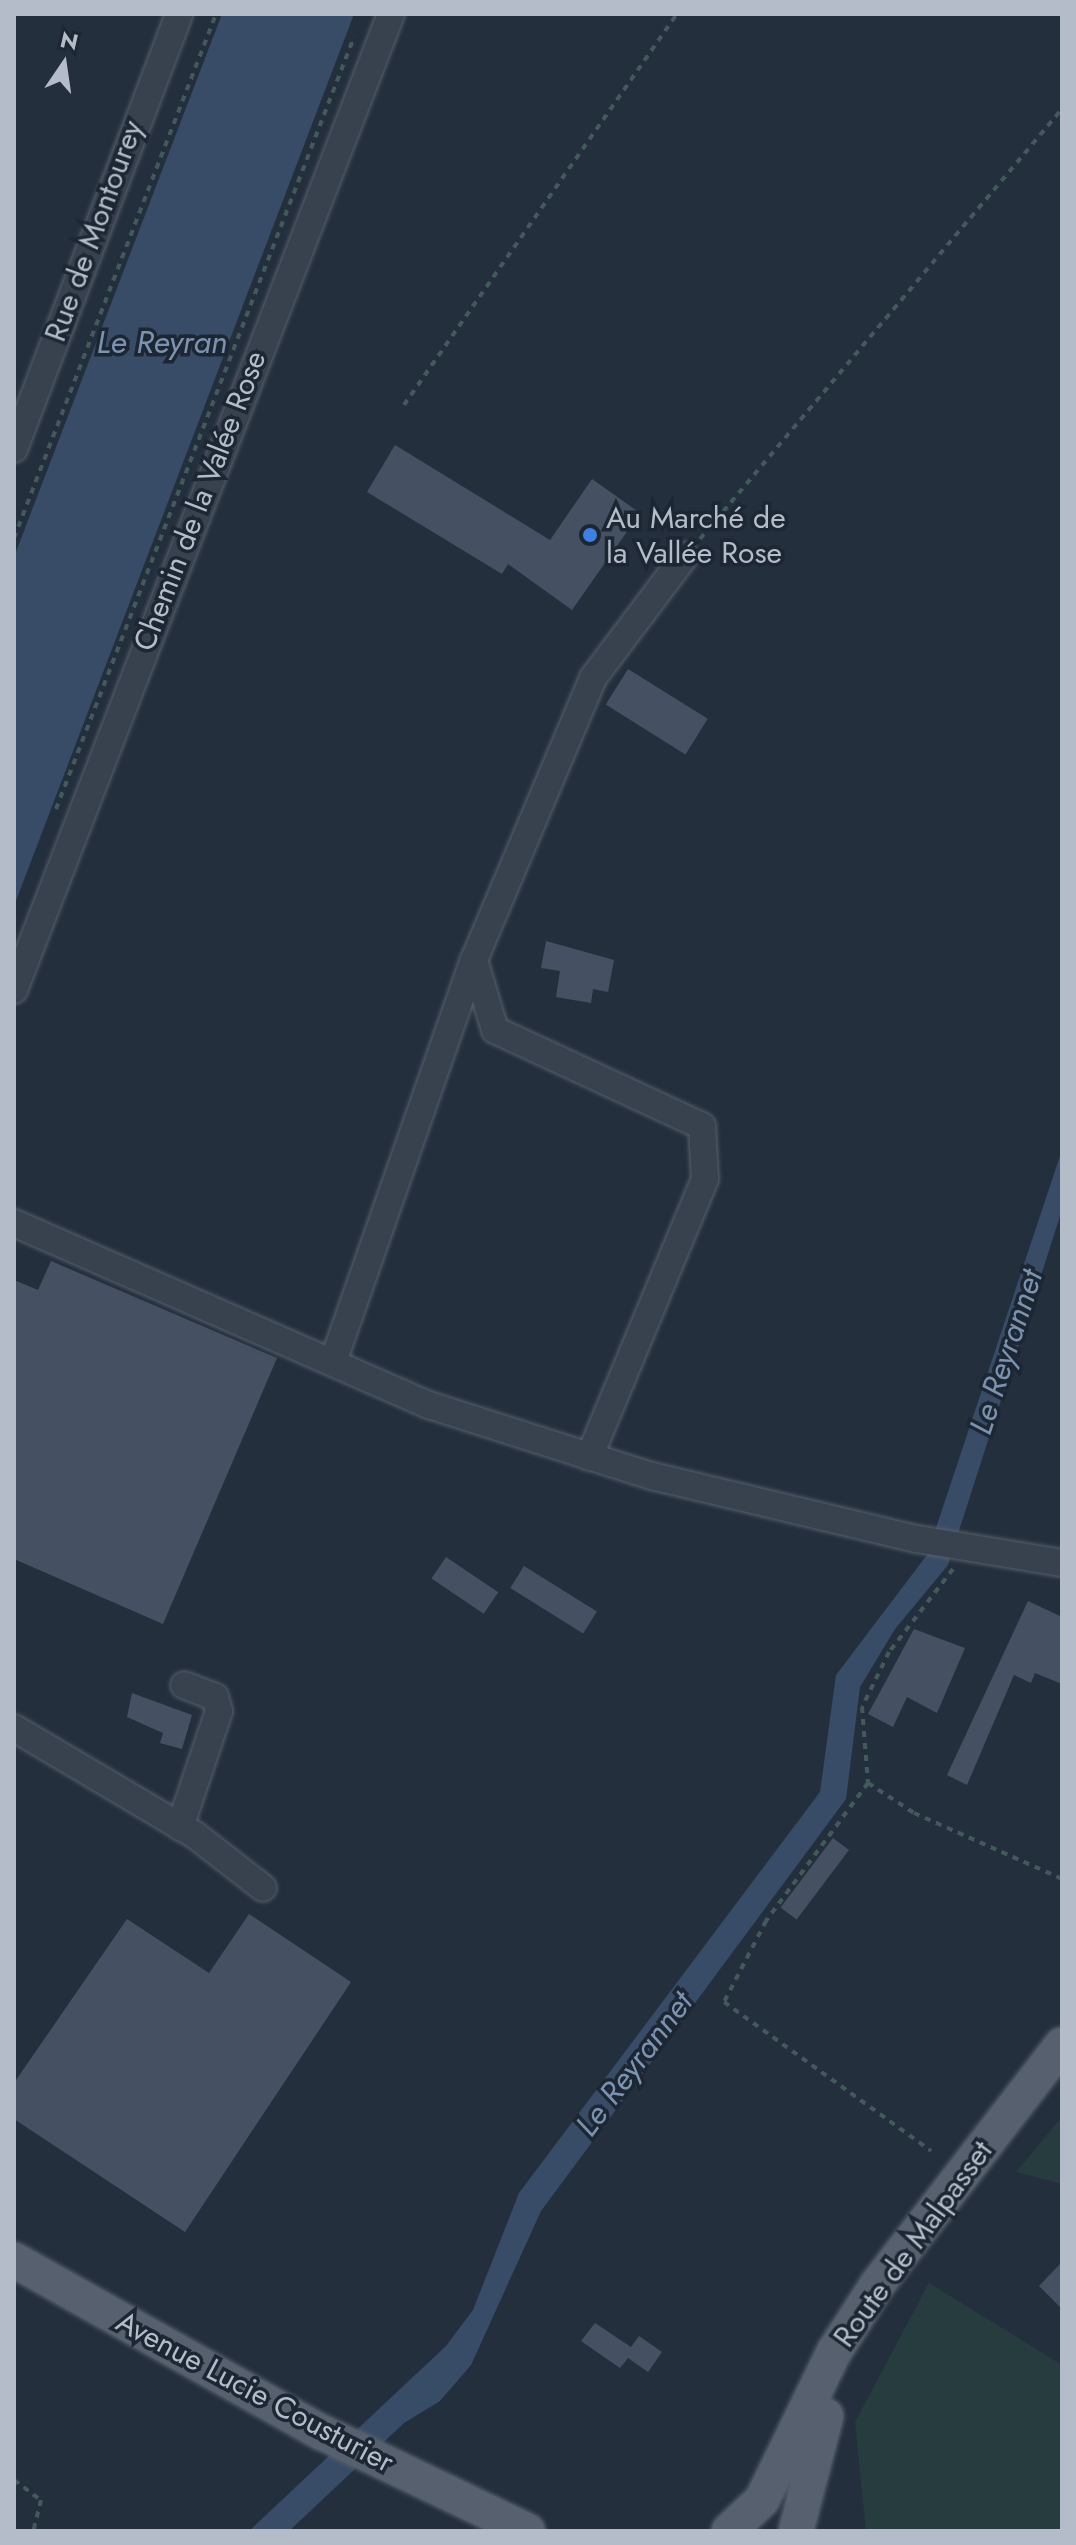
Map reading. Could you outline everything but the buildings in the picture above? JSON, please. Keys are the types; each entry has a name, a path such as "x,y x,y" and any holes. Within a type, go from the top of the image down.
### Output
{"main road":[{"name":"Route de Malpasset","path":"796,2531 829,2408 853,2356 1062,2045"},
{"name":"Route de Malpasset","path":"729,2531 762,2500 834,2352 968,2182 1062,2079"},
{"name":"Avenue Lucie Cousturier","path":"14,2260 321,2432 512,2528"}],"street":[{"name":"Rue de Montourey","path":"14,449 179,14"},
{"name":"Chemin de la Valée Rose","path":"14,990 391,14"},
{"path":"333,1362 474,960 593,678 685,556"},
{"path":"474,960 495,1030 702,1126 705,1179 589,1457"},
{"path":"14,1223 429,1405 589,1457 969,1548 1062,1563"},
{"path":"180,1827 219,1711 215,1697 184,1685"},
{"path":"14,1728 180,1827 263,1888"}],"path":[{"path":"14,538 216,14"},
{"path":"404,405 677,14"},
{"path":"53,816 358,28"},
{"path":"685,556 1062,109"},
{"path":"931,2151 724,2002 766,1921 868,1783 862,1707 889,1652 969,1548"},
{"path":"868,1783 914,1813 1062,1879"},
{"path":"14,2480 41,2500 33,2531"}],"green space":[{"path":"1062,2117 1062,2184 1016,2172"},
{"path":"929,2283 1062,2365 1062,2531 866,2531 855,2422"}],"water":[{"name":"Le Reyran","path":"222,14 354,14 14,906 14,557"},
{"name":"Le Reyrannet","path":"1062,1150 1062,1210 948,1565 895,1629 860,1687 846,1799 541,2211 471,2365 440,2401 404,2423 289,2531 249,2531 446,2346 473,2310 519,2193 820,1792 836,1675 927,1555"}],"place":[{"name":"Au Marché de la Vallée Rose","path":"590,535"}]}
